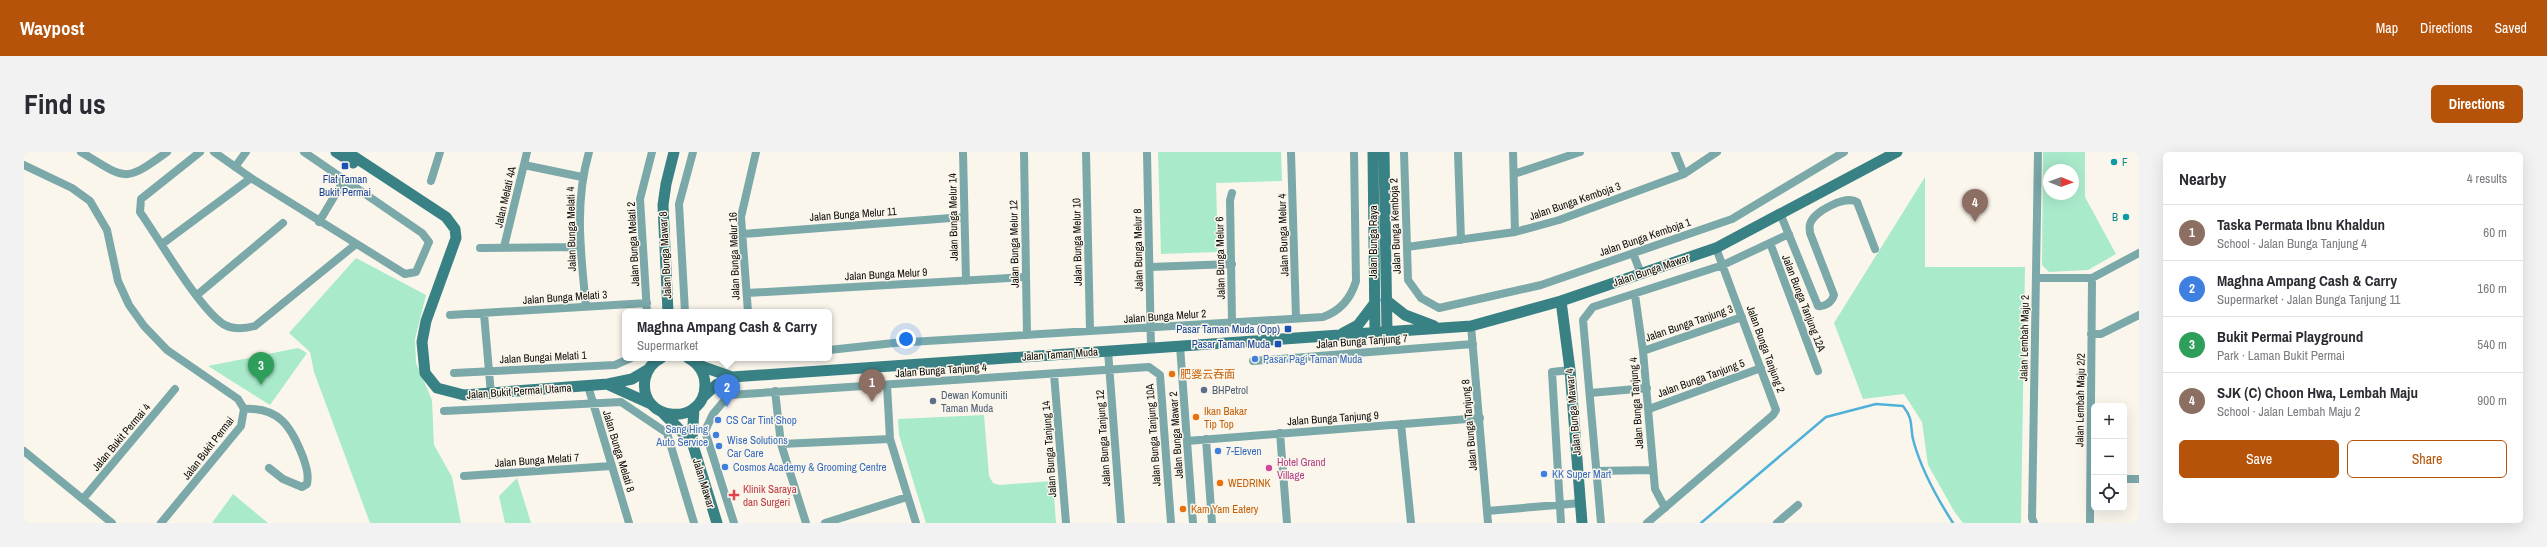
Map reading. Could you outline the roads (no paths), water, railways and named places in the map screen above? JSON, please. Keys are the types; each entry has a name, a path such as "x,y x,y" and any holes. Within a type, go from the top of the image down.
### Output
{"street":[{"path":"81,152 118,174 125,175 138,172 167,152"},
{"path":"200,152 141,198 140,212 197,295 224,324 234,329 255,326 356,244"},
{"path":"214,152 250,178 405,274 416,272 429,242 422,233 304,152"},
{"path":"235,167 246,152"},
{"path":"336,152 443,222 453,226"},
{"path":"347,152 446,217 453,226"},
{"path":"432,181 440,152"},
{"name":"Jalan Melati 4A","path":"504,247 527,152"},
{"name":"Jalan Bunga Melati 4","path":"586,307 581,247 580,196 582,177 589,152"},
{"name":"Jalan Bunga Melati 2","path":"647,309 640,200 652,152"},
{"name":"Jalan Bunga Mawar 8","path":"668,309 662,205 674,152"},
{"path":"685,309 679,204 693,152"},
{"name":"Jalan Bunga Melur 16","path":"748,309 742,212 756,152"},
{"name":"Jalan Bunga Melur 14","path":"963,152 966,281"},
{"name":"Jalan Bunga Melur 12","path":"1024,152 1027,335"},
{"name":"Jalan Bunga Melur 10","path":"1086,152 1090,331"},
{"name":"Jalan Bunga Melur 8","path":"1147,152 1151,348"},
{"name":"Jalan Bunga Melur 4","path":"1291,152 1296,318"},
{"name":"Jalan Bunga Melur 2","path":"832,350 1027,335 1296,318 1330,314 1349,298 1356,281 1354,152"},
{"name":"Jalan Bunga Raya","path":"1373,152 1374,332"},
{"name":"Jalan Bunga Raya","path":"1384,152 1387,332"},
{"name":"Jalan Bunga Kemboja 2","path":"1404,152 1408,280 1413,289 1429,304 1439,308"},
{"path":"1458,152 1461,240"},
{"path":"1514,152 1515,232"},
{"path":"1514,174 1580,152"},
{"path":"1675,152 1684,174"},
{"name":"Jalan Bunga Kemboja 3","path":"1407,247 1515,232 1559,220 1684,174 1717,152"},
{"name":"Jalan Bunga Kemboja 1","path":"1439,308 1541,286 1732,219 1844,152"},
{"name":"Jalan Bunga Mawar","path":"1387,332 1471,326 1561,301 1716,248 1896,152"},
{"name":"Jalan Lembah Maju 2","path":"2034,523 2032,518 2038,152"},
{"name":"Jalan Bukit Permai","path":"24,165 72,188 90,201 107,230 123,294 144,326 184,364 238,399 244,409 241,426 161,523"},
{"path":"524,165 582,177"},
{"path":"162,244 250,178"},
{"path":"319,222 344,180"},
{"name":"Jalan Bunga Melur 6","path":"1232,193 1230,200 1232,322"},
{"path":"1780,213 1818,306 1823,306 1832,300 1834,295 1810,233 1810,224 1814,217 1844,199 1852,198 1857,202 1875,249"},
{"name":"Jalan Bunga Melur 11","path":"743,234 964,217"},
{"path":"197,295 284,223"},
{"name":"Jalan Bukit Permai Utama","path":"453,226 456,238 426,321 422,342 422,363 430,382 444,392 464,395 491,394 608,384 632,379 649,369"},
{"path":"1601,523 1583,320 1593,308 1723,265 1789,234"},
{"name":"Jalan Bunga Tanjung 12A","path":"1770,243 1818,371"},
{"path":"480,248 581,247"},
{"name":"Jalan Bunga Tanjung 2","path":"1647,523 1773,415 1776,410 1716,248"},
{"path":"1633,253 1641,274"},
{"path":"2036,278 2092,278 2139,253"},
{"path":"1150,267 1232,264"},
{"name":"Jalan Bunga Melur 9","path":"747,293 1026,277"},
{"name":"Jalan Lembah Maju 2/2","path":"2092,278 2092,475"},
{"name":"Jalan Bunga Tanjung 4","path":"1635,294 1647,388 1652,470 1655,489 1665,508"},
{"path":"1386,300 1410,317 1444,328"},
{"name":"Jalan Bunga Mawar 4","path":"1561,301 1570,370 1582,523"},
{"name":"Jalan Bunga Melati 3","path":"450,315 647,303"},
{"path":"1334,335 1350,330 1358,324 1374,304"},
{"path":"484,314 491,394"},
{"path":"2091,334 2102,334 2139,315"},
{"name":"Jalan Bunga Tanjung 3","path":"1643,351 1742,317"},
{"name":"Jalan Bunga Tanjung 8","path":"1471,326 1488,523"},
{"name":"Jalan Taman Muda","path":"694,408 702,397 716,385 732,377 1387,332"},
{"name":"Jalan Bunga Tanjung 7","path":"1253,361 1473,344"},
{"name":"Jalan Bunga Mawar 2","path":"1180,346 1194,523"},
{"name":"Jalan Bunga Tanjung 12","path":"1108,351 1121,523"},
{"name":"Jalan Bungai Melati 1","path":"454,373 615,365 625,361"},
{"path":"652,405 645,391 646,376 649,369 657,361"},
{"name":"Jalan Taman Muda","path":"692,361 698,365 732,377"},
{"path":"698,365 705,380 702,397"},
{"name":"Jalan Bunga Tanjung 10A","path":"1109,370 1149,367 1160,375 1171,523"},
{"name":"Jalan Bunga Tanjung 5","path":"1649,409 1761,368"},
{"name":"Jalan Bunga Tanjung 4","path":"734,523 705,431 708,421 725,397 733,394 775,391 1109,370"},
{"path":"1561,523 1552,372 1570,370"},
{"name":"Jalan Bunga Tanjung 14","path":"1054,374 1066,523"},
{"path":"608,384 652,405"},
{"path":"887,385 890,439 916,523"},
{"name":"Jalan Bunga Melati 8","path":"588,386 629,523"},
{"path":"1590,392 1647,388"},
{"name":"Jalan Bukit Permai 4","path":"83,498 175,389"},
{"path":"775,391 781,444 806,523"},
{"path":"444,411 593,402 621,402 667,433 694,523"},
{"name":"Jalan Mawar","path":"652,405 663,413 692,442"},
{"path":"663,413 683,414 694,408"},
{"name":"Jalan Mawar","path":"694,408 692,442 717,523"},
{"path":"244,409 266,410 286,423 298,443 307,468 307,484 302,487 295,485 269,468"},
{"name":"Jalan Bunga Tanjung 9","path":"1187,441 1480,418"},
{"path":"1401,424 1411,523"},
{"path":"1280,434 1287,523"},
{"path":"781,444 890,439"},
{"path":"1206,439 1212,523"},
{"path":"24,451 112,523"},
{"name":"Jalan Bunga Melati 7","path":"464,476 611,466"},
{"path":"1597,471 1652,470"},
{"path":"2127,479 2139,479"},
{"path":"825,523 907,497"},
{"name":"Jalan Lembah Maju 2/2","path":"2090,523 2091,501"},
{"path":"1487,511 1581,503"},
{"path":"1777,523 1798,505"}],"waterway":[{"path":"1701,523 1826,417 1876,404 1903,406 1907,411 1914,443 1921,464 1953,523"}],"place":[{"name":"F","path":"2114,162"},
{"name":"Flat Taman Bukit Permai","path":"345,166"},
{"name":"B","path":"2126,217"},
{"name":"SJK (C) Choon Hwa, Lembah Maju","path":"1975,222"},
{"name":"Pasar Taman Muda (Opp)","path":"1288,329"},
{"name":"Pasar Taman Muda","path":"1278,344"},
{"name":"Pasar Pagi Taman Muda","path":"1255,359"},
{"name":"肥婆云吞面","path":"1172,374"},
{"name":"Bukit Permai Playground","path":"261,385"},
{"name":"BHPetrol","path":"1204,390"},
{"name":"Dewan Komuniti Taman Muda","path":"933,401"},
{"name":"Taska Permata Ibnu Khaldun","path":"872,402"},
{"name":"Maghna Ampang Cash & Carry","path":"727,407"},
{"name":"Ikan Bakar Tip Top","path":"1196,417"},
{"name":"CS Car Tint Shop","path":"718,420"},
{"name":"Sang Hing Auto Service","path":"716,435"},
{"name":"Wise Solutions Car Care","path":"719,446"},
{"name":"7-Eleven","path":"1218,451"},
{"name":"Cosmos Academy & Grooming Centre","path":"725,467"},
{"name":"Hotel Grand Village","path":"1269,468"},
{"name":"KK Super Mart","path":"1544,474"},
{"name":"WEDRINK","path":"1220,483"},
{"name":"Klinik Saraya dan Surgeri","path":"734,495"},
{"name":"Kam Yam Eatery","path":"1183,509"}]}
